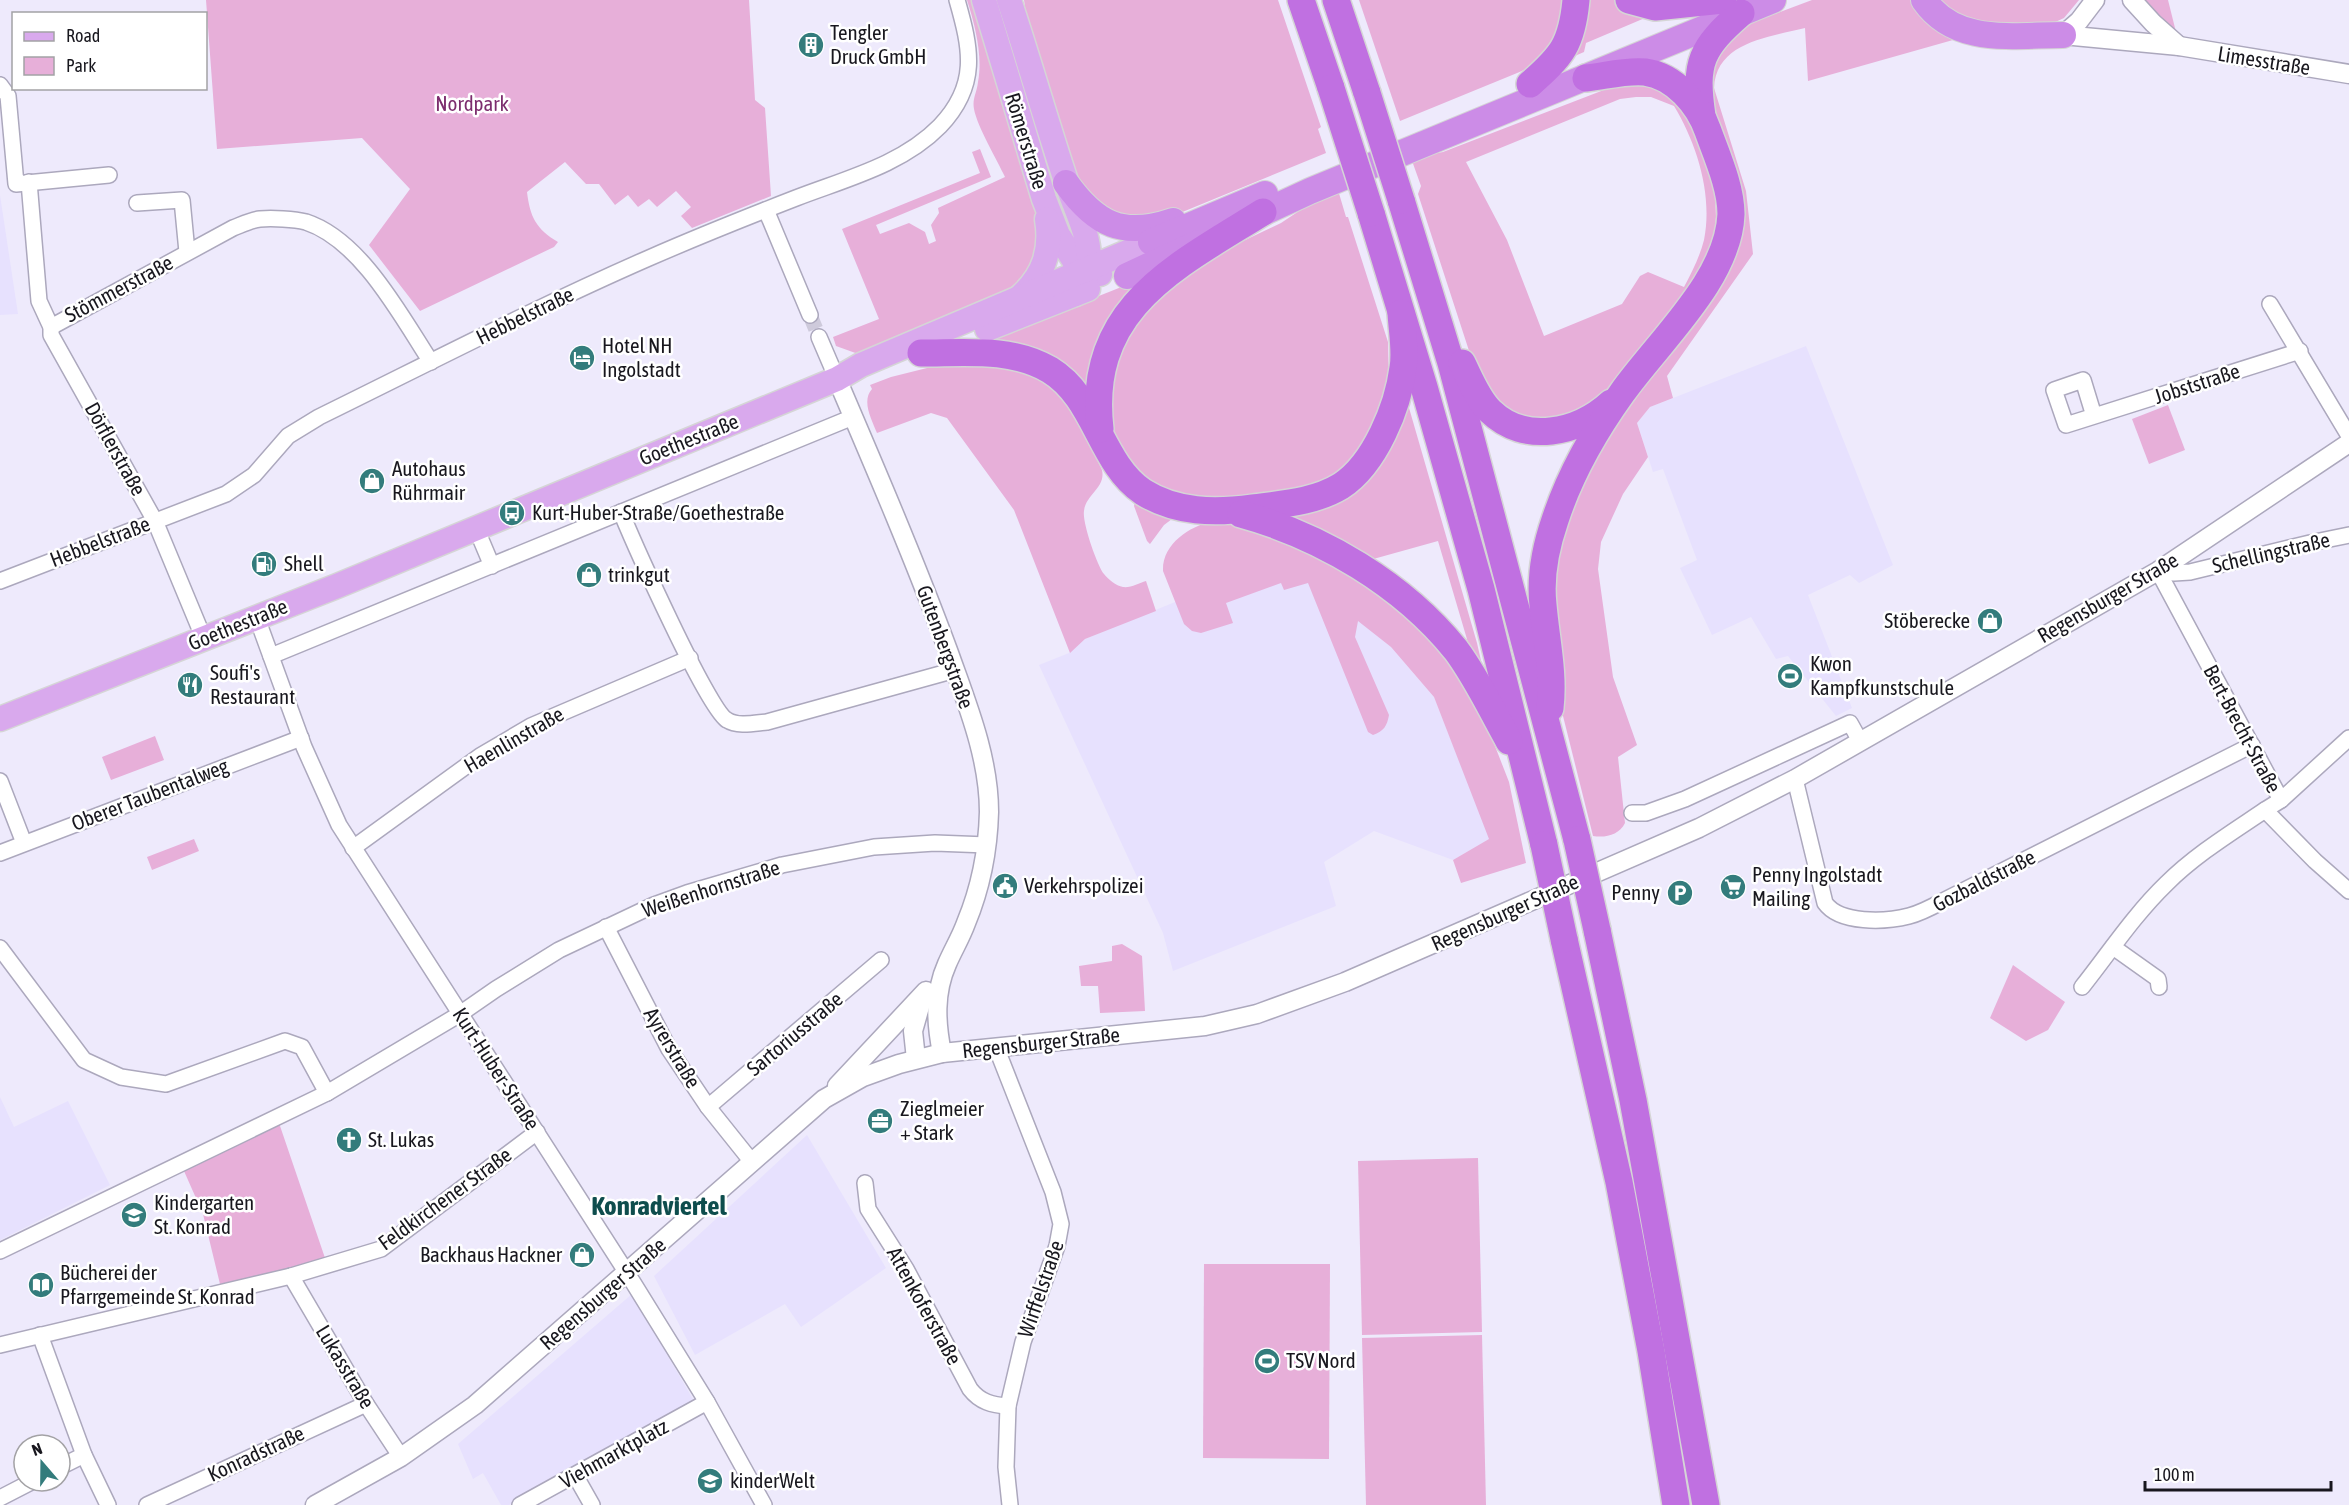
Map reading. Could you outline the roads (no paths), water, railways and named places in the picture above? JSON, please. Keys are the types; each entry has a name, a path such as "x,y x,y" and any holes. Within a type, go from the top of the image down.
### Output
{"highway":[{"path":"1301,0 1332,88 1401,313 1478,578 1527,772 1619,1182 1651,1351 1676,1505"},
{"path":"1336,0 1370,92"},
{"path":"1341,0 1451,363 1577,840 1633,1100 1706,1505"},
{"path":"1530,84 1561,54 1574,26 1576,0"},
{"path":"1629,0 1655,7 1773,0"},
{"path":"1924,0 1932,11 1959,30 1982,35 2063,35"},
{"path":"1127,276 1252,208 1530,84 1731,4"},
{"path":"1151,242 1252,208 1586,78 1731,4"},
{"path":"1550,708 1553,686 1542,602 1544,570 1549,541 1568,484 1581,456 1621,394 1705,286 1721,257 1726,242 1730,222 1730,203 1722,172 1702,116 1698,90 1700,64 1708,46 1719,33 1731,4"},
{"path":"1586,78 1645,72 1657,75 1686,95 1702,116"},
{"path":"1066,183 1078,200 1098,218 1128,230 1148,229 1252,208"},
{"path":"1403,199 1449,335 1523,603 1550,708 1555,752"},
{"path":"1100,433 1097,403 1100,371 1110,340 1120,323 1158,281 1252,208"},
{"path":"921,353 1000,353 1037,364 1066,384 1100,433 1116,464 1124,475 1144,493 1169,505 1228,511 1294,502 1313,497 1340,487 1361,467 1386,426 1398,393 1404,366 1401,313"},
{"path":"1449,335 1476,391 1489,411 1516,426 1542,432 1566,429 1602,411 1621,394"},
{"path":"1228,511 1277,525 1314,542 1372,575 1402,597 1456,651 1527,772"}],"main road":[{"name":"Römerstraße","path":"984,0 1044,199 1063,245 1075,262 1088,271 1087,242 1066,183 1009,0"},
{"path":"1020,297 1032,285 1047,253 1049,232 1044,199"},
{"path":"837,380 861,366 1020,297 1088,271 1151,242"},
{"path":"1088,271 1110,276 1127,276"},
{"path":"1075,294 1086,279 1088,271"},
{"path":"837,380 862,376 1127,276"},
{"name":"Goethestraße","path":"0,719 257,618 837,380"}],"street":[{"name":"Hebbelstraße","path":"1,579 226,494 254,475 288,436 319,417 585,287 766,210 890,162 910,150 941,125 960,98 970,71 969,42 957,0"},
{"path":"2063,35 2079,21 2095,0"},
{"path":"2132,0 2179,46"},
{"name":"Limesstraße","path":"2063,35 2179,46 2349,74"},
{"path":"0,85 8,96 16,184 109,175"},
{"name":"Dörflerstraße","path":"29,182 39,301 51,327 51,335 155,521 204,639"},
{"name":"Stömmerstraße","path":"137,203 182,200 188,252"},
{"path":"766,210 810,315"},
{"name":"Stömmerstraße","path":"51,327 233,228 258,219 305,222 336,237 364,265 431,362"},
{"path":"2270,304 2349,436"},
{"name":"Gutenbergstraße","path":"819,338 930,601 981,751 987,782 987,845 978,890 946,966 938,996 937,1016 942,1053"},
{"name":"Jobststraße","path":"2094,416 2300,351"},
{"name":"Goethestraße","path":"271,656 853,417"},
{"name":"Regensburger Straße","path":"315,1505 401,1457 475,1405 824,1099 863,1077 916,1059 942,1053 1204,1026 1296,1002 1662,845 1744,806 2158,571 2349,443"},
{"path":"621,512 690,658 716,709 725,720 737,724 767,722 955,670"},
{"path":"476,528 492,566"},
{"name":"Schellingstraße","path":"2158,571 2190,572 2349,535"},
{"name":"Bert-Brecht-Straße","path":"2158,571 2281,800 2265,810 2315,861 2349,891"},
{"name":"Kurt-Huber-Straße","path":"257,618 301,738 329,806 353,848 628,1273 707,1402 764,1505"},
{"name":"Haenlinstraße","path":"353,848 480,756 531,726 690,658"},
{"path":"1632,813 1646,813 1685,799 1850,723 1860,741"},
{"name":"Oberer Taubentalweg","path":"0,853 301,738"},
{"path":"2281,800 2349,738"},
{"name":"Gozbaldstraße","path":"1795,778 1825,903 1830,911 1864,918 1895,919 1910,916 1943,901 2252,745"},
{"path":"0,781 24,843"},
{"path":"2082,987 2141,911 2191,861 2265,810"},
{"name":"Weißenhornstraße","path":"0,1251 327,1093 460,1014 550,956 606,927 687,893 782,865 874,848 935,843 987,845"},
{"name":"Ayrerstraße","path":"606,927 669,1050 708,1107 752,1162"},
{"path":"2113,947 2158,979 2159,987"},
{"path":"0,948 84,1060 121,1077 166,1084 285,1041 302,1047 327,1093"},
{"name":"Sartoriusstraße","path":"708,1107 881,960"},
{"name":"Gutenbergstraße","path":"916,1059 913,1031 926,991 946,966"},
{"path":"824,1099 926,991"},
{"name":"Wirffelstraße","path":"996,1047 1053,1192 1061,1224 1057,1246 1023,1342 1008,1406 1006,1467 1010,1505"},
{"name":"Feldkirchener Straße","path":"0,1345 291,1276 381,1249 537,1132"},
{"name":"Attenkoferstraße","path":"865,1183 868,1209 912,1279 970,1389 984,1402 1008,1406"},
{"name":"Lukasstraße","path":"291,1276 366,1404 401,1457"},
{"path":"40,1335 84,1455 108,1505"},
{"name":"Viehmarktplatz","path":"520,1505 707,1402"},
{"name":"Konradstraße","path":"147,1505 366,1404"},
{"path":"72,1461 84,1455"},
{"path":"576,1475 592,1505"}],"tunnel":[{"path":"810,315 819,337"}],"place":[{"name":"Tengler Druck GmbH","path":"811,45"},
{"name":"Hotel NH Ingolstadt","path":"582,358"},
{"name":"Autohaus Rührmair","path":"372,481"},
{"name":"Kurt-Huber-Straße/Goethestraße","path":"512,513"},
{"name":"Shell","path":"264,564"},
{"name":"trinkgut","path":"589,575"},
{"name":"Stöberecke","path":"1990,621"},
{"name":"Kwon Kampfkunstschule","path":"1790,676"},
{"name":"Soufi's Restaurant","path":"190,685"},
{"name":"Verkehrspolizei","path":"1005,886"},
{"name":"Penny Ingolstadt Mailing","path":"1733,887"},
{"name":"Penny","path":"1680,893"},
{"name":"Zieglmeier + Stark","path":"880,1121"},
{"name":"St. Lukas","path":"349,1140"},
{"name":"Kindergarten St. Konrad","path":"134,1215"},
{"name":"Backhaus Hackner","path":"582,1255"},
{"name":"Bücherei der Pfarrgemeinde St. Konrad","path":"41,1285"},
{"name":"TSV Nord","path":"1267,1361"},
{"name":"kinderWelt","path":"710,1481"}],"district":[{"name":"Konradviertel","path":"659,1206"}],"park label":[{"name":"Nordpark","path":"472,104"}]}
